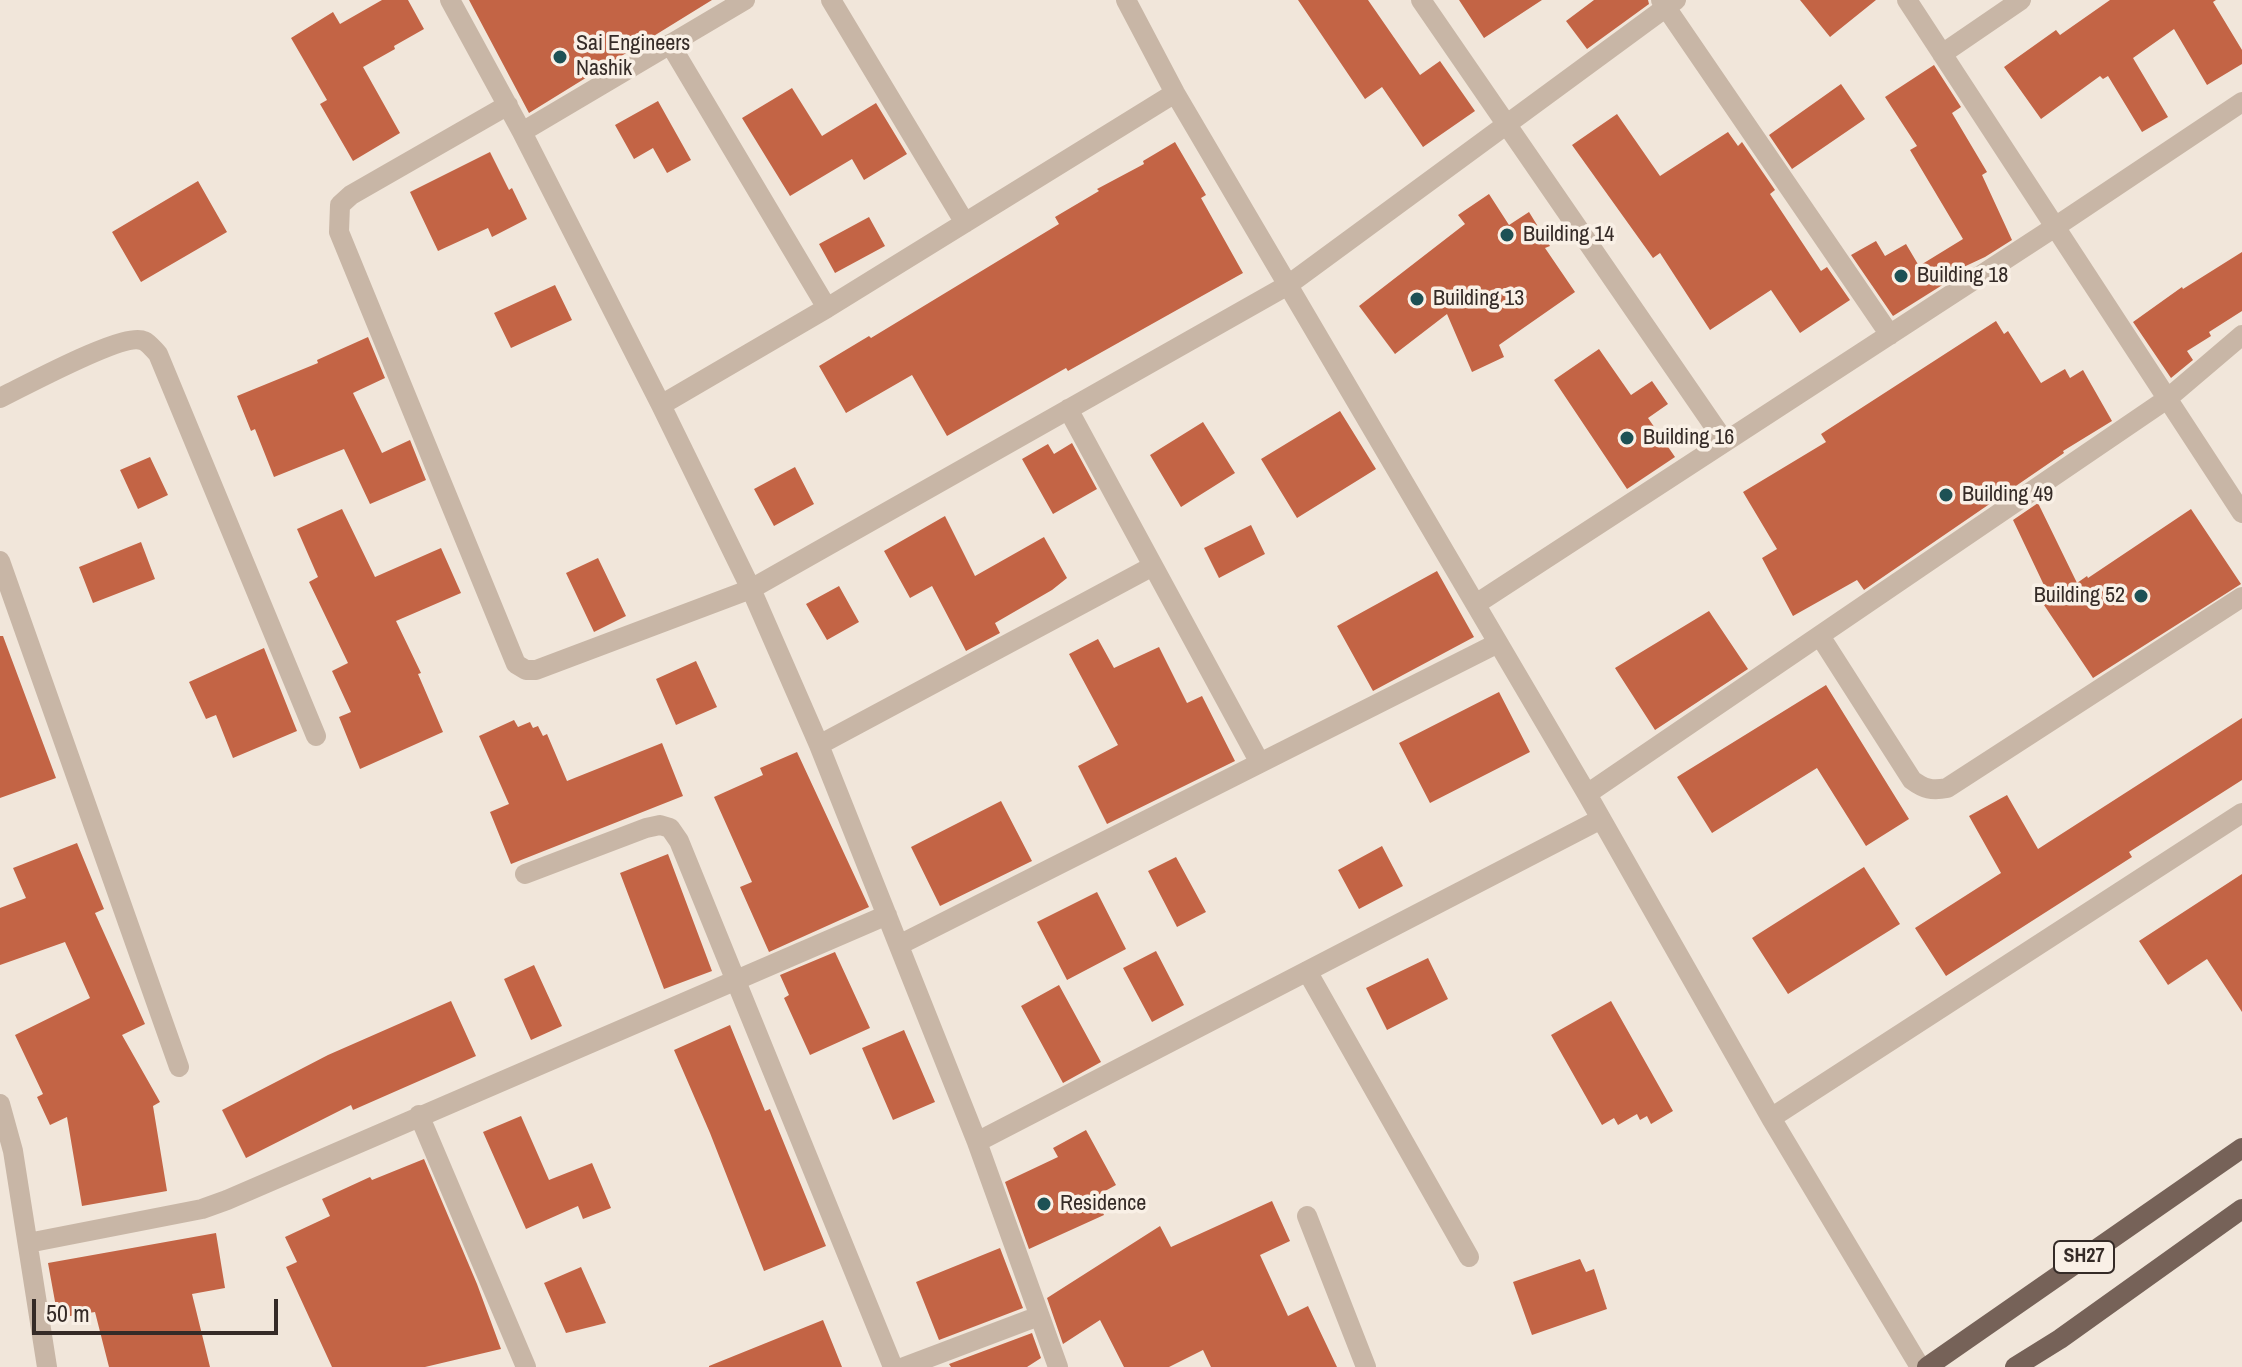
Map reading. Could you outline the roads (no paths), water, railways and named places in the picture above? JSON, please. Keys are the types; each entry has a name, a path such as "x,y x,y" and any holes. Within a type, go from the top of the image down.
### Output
{"main road":[{"name":"SH27","path":"1927,1367 2242,1148"},
{"name":"SH27","path":"2015,1367 2060,1339 2242,1209"}],"street":[{"path":"450,0 522,132 751,589 819,745 977,1142 1058,1367"},
{"path":"522,132 745,0"},
{"path":"831,0 965,223"},
{"path":"1126,0 1175,93 1587,794 1771,1118 1920,1367"},
{"path":"1421,0 1725,442"},
{"path":"1907,0 2242,513"},
{"path":"1942,54 2021,0"},
{"path":"508,105 351,195 340,205 338,217 339,232 516,664 526,670 536,670 751,589 1288,285 1668,2 1890,335"},
{"path":"670,44 827,308"},
{"path":"661,405 827,308 1175,93"},
{"path":"1476,604 2242,102"},
{"path":"1587,794 2167,399 2242,335"},
{"path":"0,398 110,345 132,339 144,340 158,354 316,736"},
{"path":"1068,409 1260,763"},
{"path":"0,561 179,1067"},
{"path":"819,745 1153,566"},
{"path":"1820,636 1912,780 1922,788 1934,790 1947,788 2242,597"},
{"path":"899,945 1498,643"},
{"path":"1771,1118 2242,813"},
{"path":"977,1142 1601,819"},
{"path":"525,874 646,828 660,825 670,828 679,841 893,1367"},
{"path":"28,1243 214,1205 250,1192 419,1115 887,915"},
{"path":"1307,971 1469,1257"},
{"path":"0,1104 13,1151 47,1367"},
{"path":"419,1115 523,1366"},
{"path":"1307,1216 1366,1367"},
{"path":"904,1367 1039,1316"}],"place":[{"name":"Sai Engineers Nashik","path":"560,57"},
{"name":"Building 14","path":"1507,235"},
{"name":"Building 18","path":"1901,276"},
{"name":"Building 13","path":"1417,299"},
{"name":"Building 16","path":"1627,438"},
{"name":"Building 49","path":"1946,495"},
{"name":"Building 52","path":"2141,596"},
{"name":"Residence","path":"1044,1204"}]}
